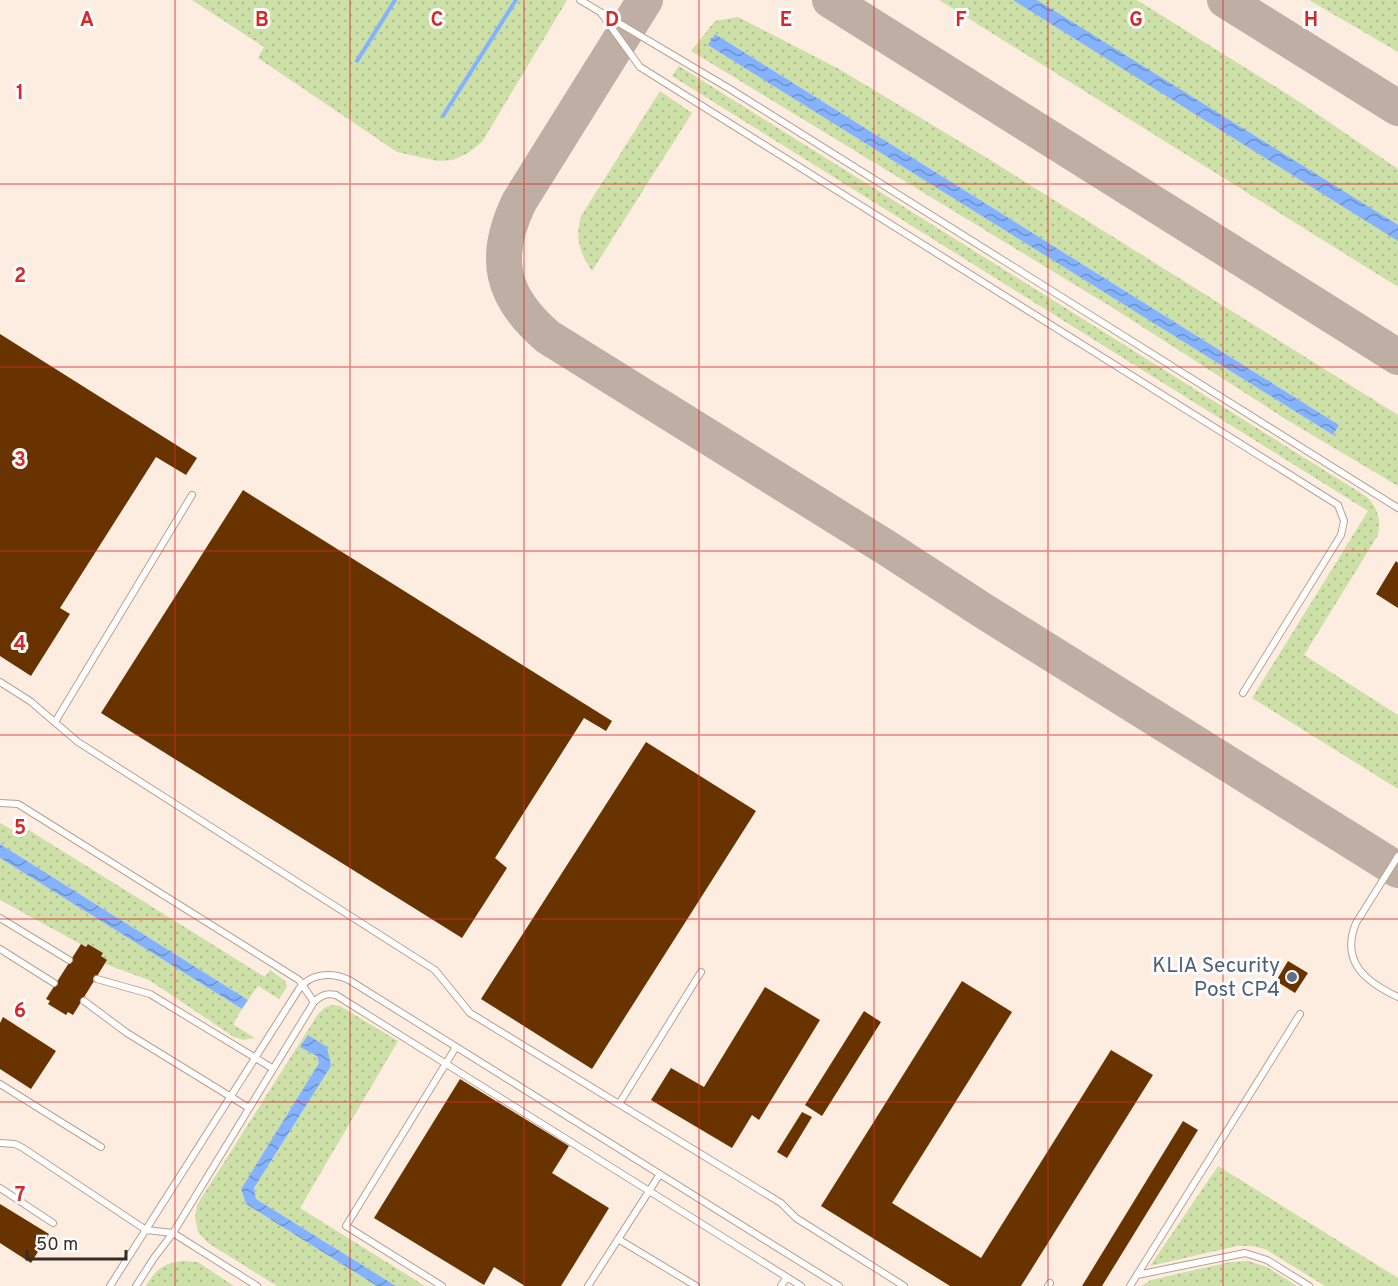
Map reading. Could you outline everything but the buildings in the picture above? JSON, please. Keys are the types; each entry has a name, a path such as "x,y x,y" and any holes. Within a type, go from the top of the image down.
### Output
{"lane":[{"path":"580,0 730,89 1398,508"},
{"path":"601,12 640,67 1338,506 1344,521 1341,536 1243,693"},
{"path":"55,722 192,495"},
{"path":"0,682 30,701 78,742 435,970 470,1013 781,1203 796,1218 904,1286"},
{"path":"0,803 18,804 299,980 314,1002"},
{"path":"1398,856 1356,923 1351,944 1354,962 1368,981 1398,997"},
{"path":"0,918 69,960"},
{"path":"0,949 54,982"},
{"path":"619,1104 701,972"},
{"path":"110,1286 288,1005 302,985 318,976 327,975 342,977 839,1286"},
{"path":"97,979 150,994 272,1068"},
{"path":"136,1286 153,1258 173,1233 306,1014 314,1002 323,995 336,995 801,1286"},
{"path":"84,1001 127,1033 249,1108"},
{"path":"1130,1286 1300,1014"},
{"path":"442,1286 346,1226 456,1047"},
{"path":"0,1084 101,1147"},
{"path":"0,1143 15,1144 23,1148 146,1230 173,1233 257,1286"},
{"path":"588,1286 660,1174"},
{"path":"0,1188 53,1223"},
{"path":"618,1239 696,1286"},
{"path":"1137,1276 1245,1253 1267,1260 1309,1286"},
{"path":"781,1286 786,1277"}],"green space":[{"path":"192,0 567,0 482,142 468,153 453,160 438,161 397,152 258,58 264,47"},
{"path":"939,0 1137,0 1292,97 1398,169 1398,287"},
{"path":"1309,0 1398,0 1398,52"},
{"path":"738,17 839,69 979,153 1398,415 1398,486 1287,420 1113,308 691,51 715,21","holes":["715,34 1339,425 1333,435 709,45"]},
{"path":"679,66 1367,497 1378,514 1378,535 1304,655 1398,715 1398,789 1252,698 1368,511 672,76"},
{"path":"660,91 692,113 592,271 579,245 578,231 581,216"},
{"path":"0,823 14,831 19,824 265,977 270,970 285,981 287,987 279,999 258,986 248,1000 0,844"},
{"path":"0,858 242,1009 233,1024 255,1038 243,1040 234,1037 149,980 105,964 107,960 101,956 103,953 89,944 86,947 0,900"},
{"path":"332,1005 340,1006 398,1041 300,1208 425,1286 396,1286 256,1199 254,1188 331,1066 308,1035 301,1047 317,1056 319,1063 241,1189 246,1204 377,1286 277,1286 208,1243 198,1232 195,1218 197,1205 318,1014 324,1008"},
{"path":"1218,1166 1398,1278 1398,1286 1325,1286 1265,1249 1252,1246 1237,1246 1150,1266"},
{"path":"182,1261 198,1262 234,1286 146,1286 160,1268"},
{"path":"1248,1261 1267,1267 1297,1286 1141,1286 1151,1280 1230,1262"}],"water":[{"path":"1013,0 1037,0 1398,225 1398,241"},
{"path":"715,34 1339,425 1333,435 708,45"},
{"path":"0,844 248,1000 242,1009 0,858"},
{"path":"308,1035 327,1047 331,1066 254,1188 256,1199 396,1286 377,1286 246,1204 241,1189 319,1063 317,1056 300,1047"}],"waterway":[{"path":"357,61 395,0"},
{"path":"443,116 516,0"}],"taxiway":[{"path":"645,0 519,202 511,222 504,259 506,276 520,307 532,322 548,337 1398,870"},
{"path":"830,0 1398,357"},
{"path":"1225,0 1398,108"}],"place":[{"name":"KLIA Security Post CP4","path":"1292,977"}]}
